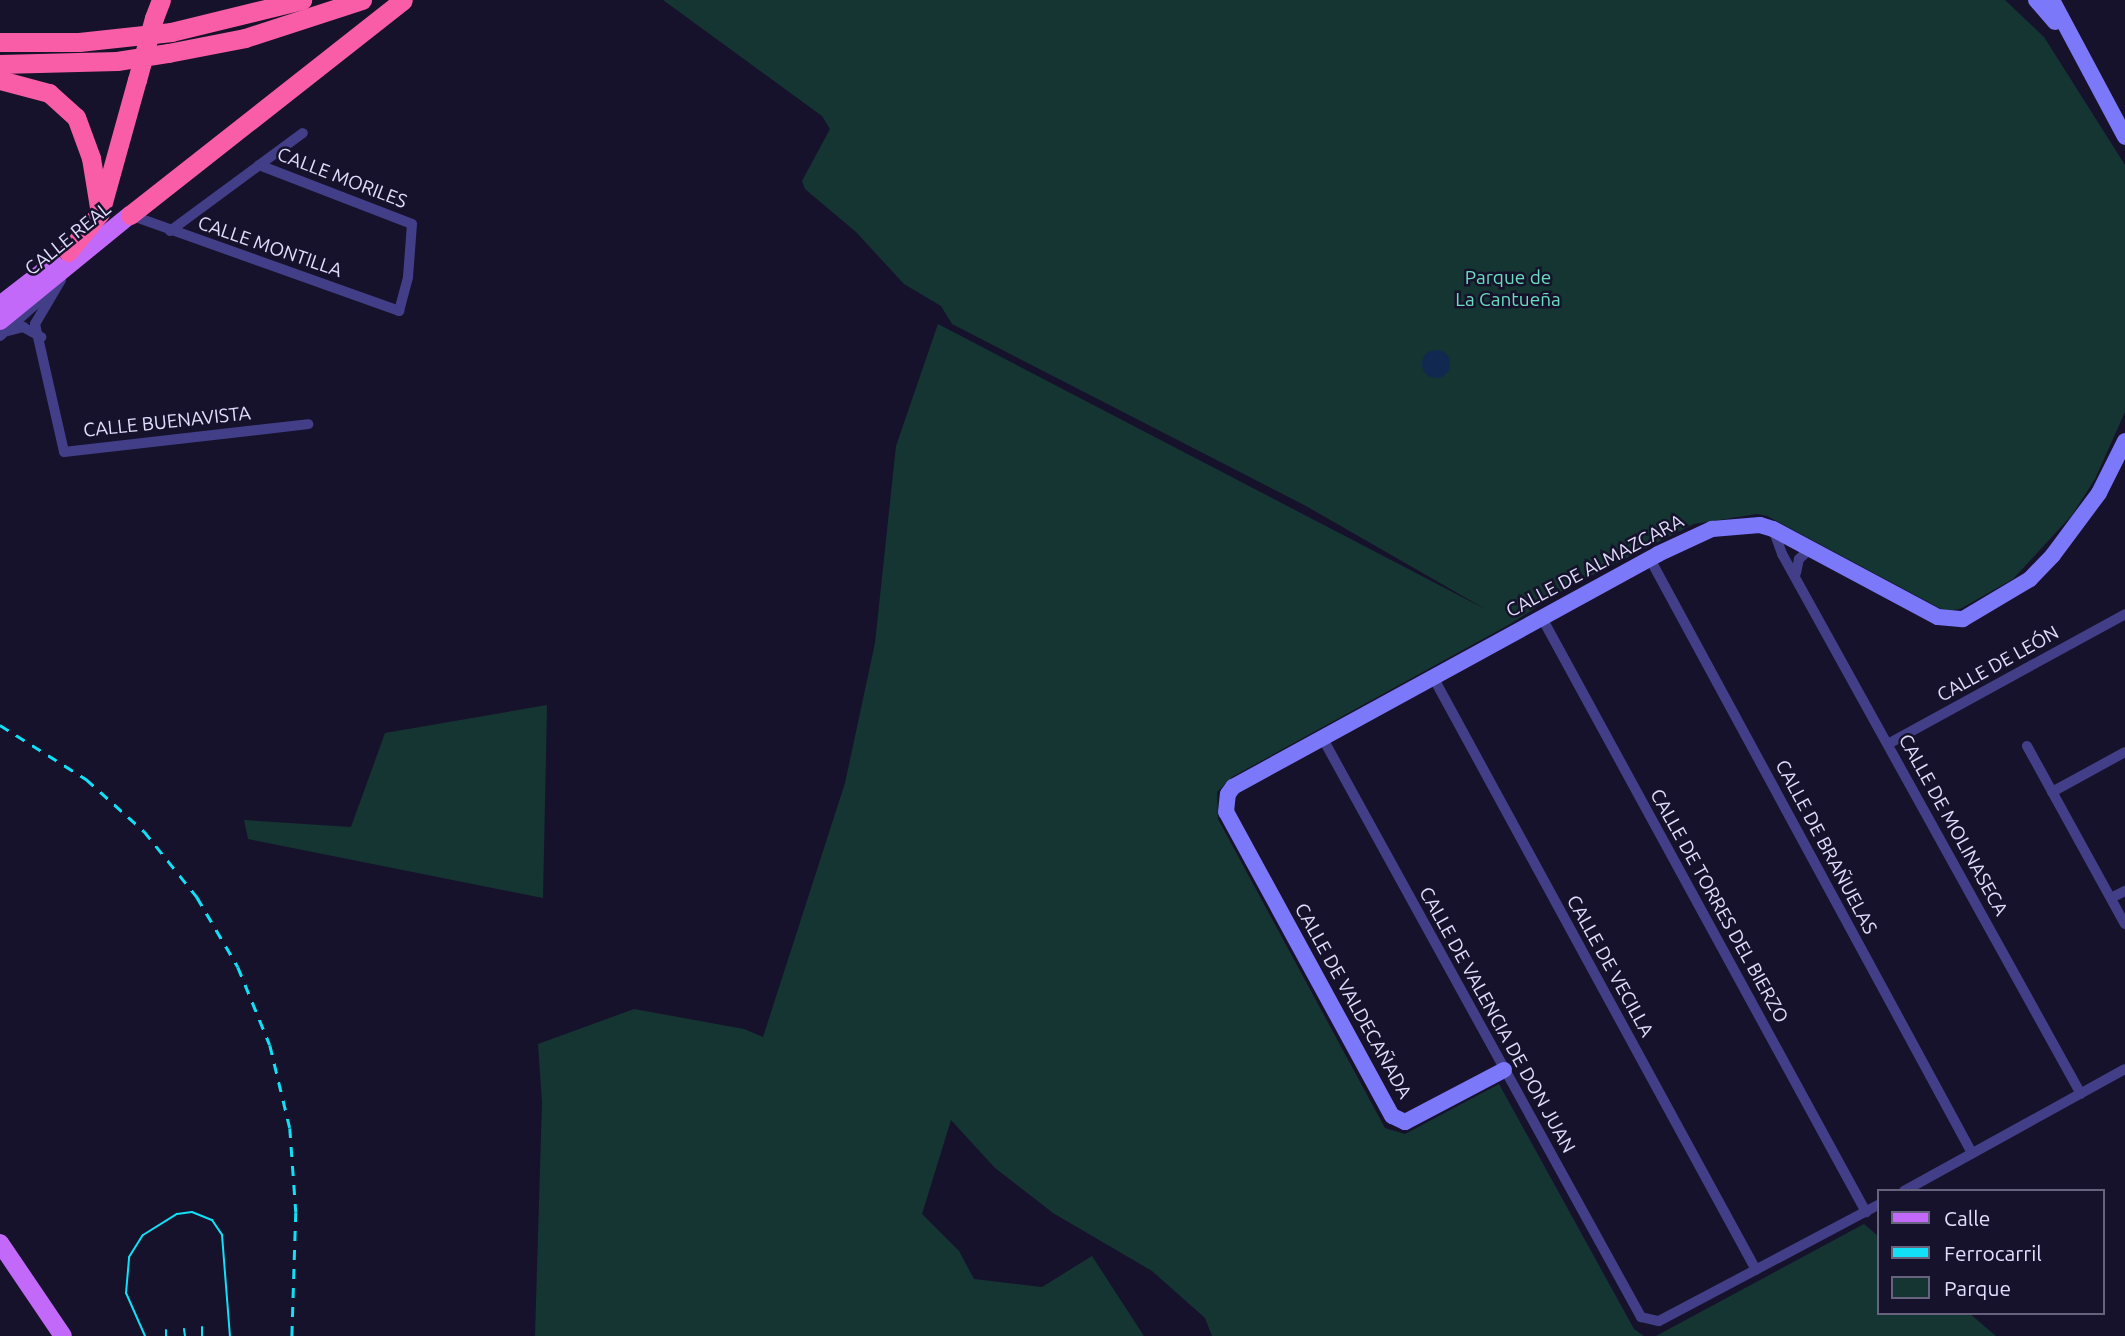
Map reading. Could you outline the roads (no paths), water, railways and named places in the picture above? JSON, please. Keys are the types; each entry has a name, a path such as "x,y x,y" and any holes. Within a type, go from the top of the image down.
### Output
{"highway":[{"path":"0,43 79,42 171,32 302,0"},
{"path":"0,64 104,62 168,53 245,38 362,0"},
{"path":"130,215 403,0"},
{"path":"77,252 100,213 158,9"},
{"path":"0,80 50,93 76,117 91,158 100,213"},
{"path":"113,172 122,198 140,198 228,136"}],"main road":[{"name":"CALLE REAL","path":"0,305 130,215"},
{"name":"CALLE REAL","path":"2,330 77,252"},
{"path":"0,1243 63,1336"}],"street":[{"path":"2036,0 2071,40"},
{"path":"2052,0 2123,136"},
{"name":"CALLE MORILES","path":"170,231 303,133"},
{"name":"CALLE MORILES","path":"259,165 412,224 408,277 399,311"},
{"name":"CALLE MONTILLA","path":"130,215 399,311"},
{"name":"CALLE BUENAVISTA","path":"77,252 51,291 35,324 41,337 64,452 308,424"},
{"path":"2,330 51,291"},
{"path":"2,330 23,327 41,337"},
{"name":"CALLE DE ALMAZCARA","path":"1227,794 1433,677 1650,559 1712,529 1760,525 1773,529 1938,617 1963,619 2029,579 2053,555 2099,493 2125,441"},
{"name":"CALLE DE MOLINASECA","path":"1773,529 2081,1094"},
{"path":"1796,573 1799,559 1810,549"},
{"name":"CALLE DE BRAÑUELAS","path":"1650,559 1972,1153"},
{"name":"CALLE DE LEÓN","path":"1888,744 2125,614"},
{"name":"CALLE DE TORRES DEL BIERZO","path":"1542,618 1866,1212"},
{"name":"CALLE DE VECILLA","path":"1433,677 1756,1270"},
{"name":"CALLE DE VALENCIA DE DON JUAN","path":"1323,739 1641,1317 1659,1321 1756,1270"},
{"path":"2027,746 2125,924"},
{"path":"2052,792 2125,752"},
{"name":"CALLE DE VALDECAÑADA","path":"1227,794 1226,812 1392,1116 1405,1122 1504,1070"},
{"path":"2111,898 2125,891"},
{"path":"1908,1189 2125,1069"},
{"path":"1756,1270 1876,1206"}],"water":[{"path":"1436,350 1446,354 1450,364 1446,374 1436,378 1426,374 1422,364 1426,354"}],"tram line":[{"path":"145,1336 126,1293 129,1257 143,1235 177,1214 192,1212 212,1220 222,1235 230,1336"},
{"path":"202,1327 202,1336"},
{"path":"184,1329 185,1336"},
{"path":"166,1330 166,1336"}],"railway":[{"path":"0,725 86,779 144,831 197,897 238,967 270,1045 290,1128 296,1212 292,1336"}],"park label":[{"name":"Parque de La Cantueña","path":"1508,289"}]}
